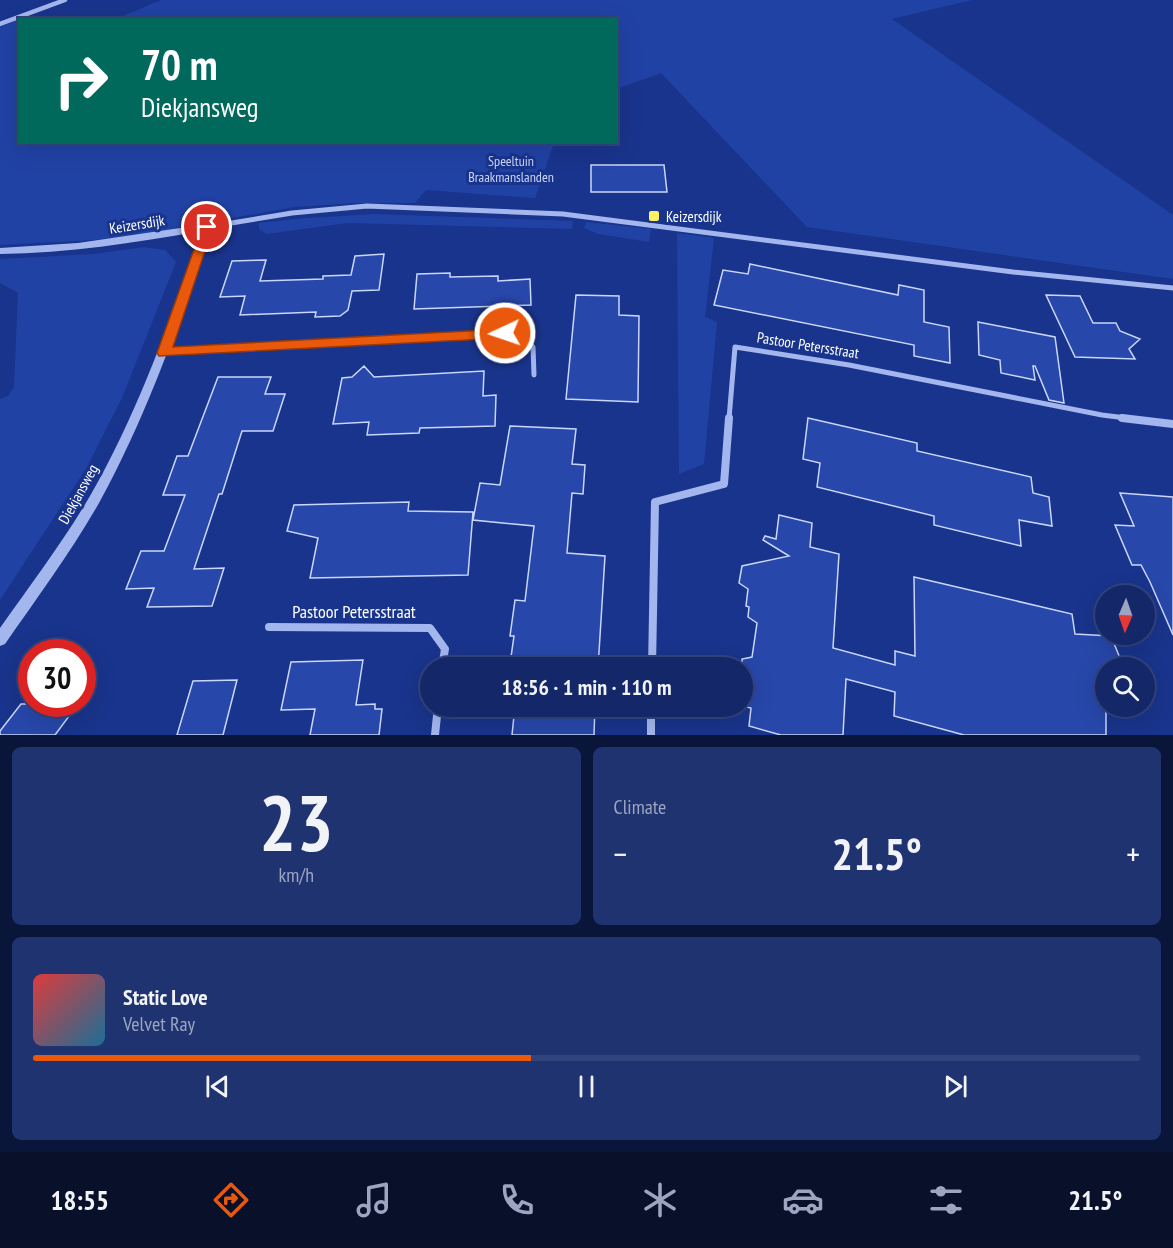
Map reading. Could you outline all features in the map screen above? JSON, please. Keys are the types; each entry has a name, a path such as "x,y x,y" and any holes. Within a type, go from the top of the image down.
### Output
{"street":[{"path":"0,24 64,0"},
{"name":"Keizersdijk","path":"0,250 32,251 110,244 292,213 367,206 563,214 1012,272 1173,288"},
{"name":"Diekjansweg","path":"0,639 73,534 129,432 164,353 207,227"},
{"path":"164,353 505,333 523,338 533,347 534,375"},
{"name":"Pastoor Petersstraat","path":"652,657 655,502 724,484 735,347 849,365 1102,415 1173,424"},
{"name":"Pastoor Petersstraat","path":"269,627 430,628 445,649 444,657"},
{"path":"435,735 437,717"},
{"path":"651,717 651,735"}],"green space":[{"path":"161,0 972,0 892,19 1173,215 1173,279 807,227 661,73 618,89 618,18 118,18"},
{"name":"Speeltuin Braakmanslanden","path":"18,20 18,144 554,144 535,198 426,190 415,203 354,203 295,207 94,240 0,245 0,27"},
{"path":"374,214 573,221 572,229 348,223 266,234 259,229 259,223"},
{"path":"586,222 651,229 649,242 598,234 584,228"},
{"path":"677,233 714,238 705,317 717,322 704,464 679,474"},
{"path":"144,247 165,250 176,262 122,398 87,467 0,600 0,399 8,396 14,387 18,293 0,283 0,259 94,254"}],"building":[{"path":"591,165 664,165 667,192 591,192"},
{"path":"384,254 379,290 352,291 348,310 340,316 315,317 316,312 240,315 245,296 220,297 232,261 266,260 260,281 323,279 323,276 351,275 355,256"},
{"path":"750,264 898,295 899,285 924,290 924,322 949,327 950,363 914,356 914,345 714,305 723,270 748,274"},
{"path":"450,273 450,277 498,276 498,281 530,279 531,305 414,309 417,274"},
{"path":"576,295 619,296 619,315 639,316 638,402 566,399"},
{"path":"1046,295 1080,296 1093,323 1116,323 1120,331 1140,339 1129,349 1135,359 1075,357"},
{"path":"978,322 1055,337 1064,403 1049,400 1035,366 1033,366 1035,380 1001,373 1000,360 979,355"},
{"path":"364,366 374,377 484,371 483,396 496,395 495,426 420,428 419,433 367,435 369,422 333,424 342,378 352,377"},
{"path":"218,377 271,377 265,394 285,394 273,431 242,431 222,494 219,494 194,569 224,568 212,606 147,607 154,588 126,589 141,551 164,551 185,495 163,495 177,456 188,456"},
{"path":"808,418 917,443 917,451 1031,477 1033,493 1049,497 1052,526 1019,520 1021,546 934,525 934,516 817,487 820,463 803,459"},
{"path":"510,426 576,429 572,464 585,465 583,494 572,493 567,553 605,556 599,657 511,657 514,636 510,636 515,600 525,601 534,526 473,520 480,483 500,485"},
{"path":"1120,493 1173,497 1173,635 1155,594 1155,585 1151,585 1141,565 1132,565 1115,525 1134,526"},
{"path":"409,502 408,511 473,512 468,575 310,578 318,538 287,531 294,505"},
{"path":"779,515 812,523 810,547 839,554 833,648 895,665 895,651 915,656 914,577 1072,614 1075,634 1095,635 1095,645 1115,645 1120,657 1095,657 1095,717 1106,717 1106,735 964,735 894,716 895,692 846,679 843,735 781,735 749,726 750,717 753,717 752,657 757,623 748,617 749,607 746,606 748,589 739,583 742,566 789,556 763,540 765,536 776,539"},
{"path":"363,660 356,705 375,704 375,709 382,709 379,735 310,735 315,709 281,710 291,662"},
{"path":"237,680 223,735 177,735 193,681"},
{"path":"18,708 18,717 68,717 55,735 0,735 0,731"},
{"path":"514,717 595,717 594,735 512,735"}],"place":[{"name":"Keizersdijk","path":"654,216"}],"route":[{"path":"207,227 164,353 505,333"}]}
